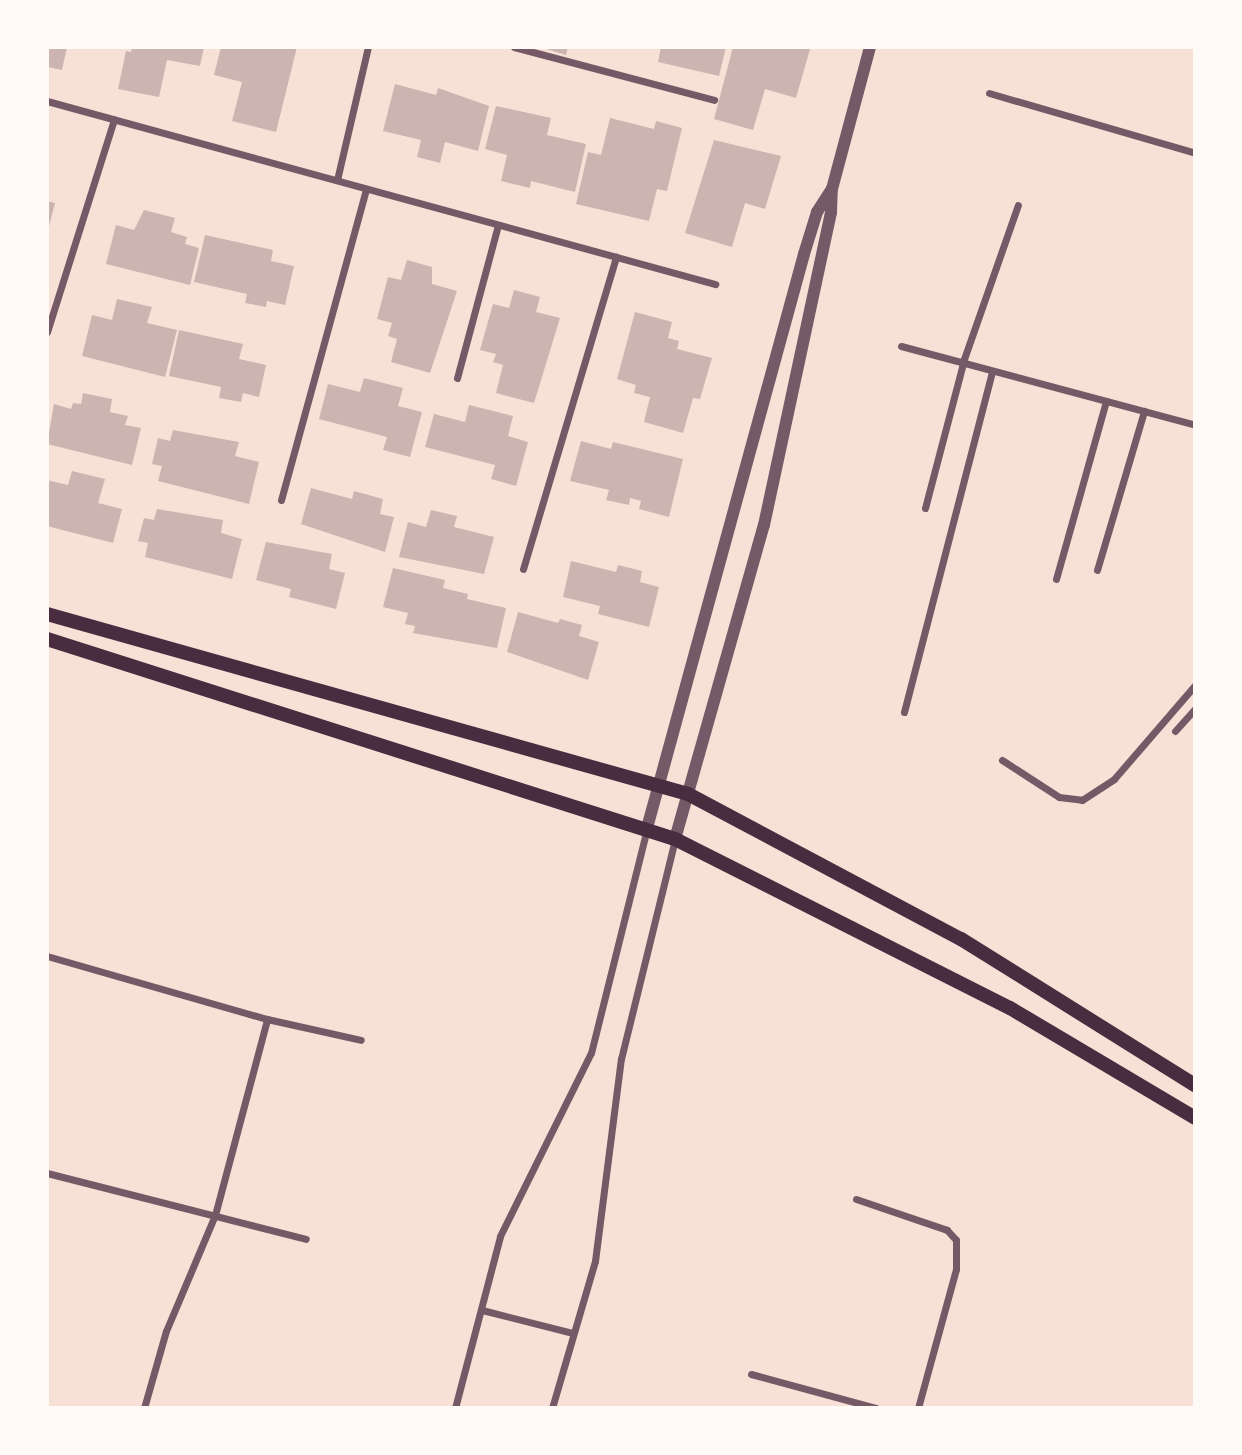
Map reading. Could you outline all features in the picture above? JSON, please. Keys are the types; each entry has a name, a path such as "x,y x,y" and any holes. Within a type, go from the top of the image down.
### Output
{"main road":[{"path":"47,614 688,794 961,939 1195,1084"},
{"path":"47,639 648,828 675,839 1010,1009 1195,1118"}],"street":[{"path":"337,180 368,47"},
{"path":"514,47 714,100"},
{"path":"552,1408 599,1243 621,1059 675,839 764,525 831,212 832,189 870,47"},
{"path":"989,93 1195,153"},
{"path":"47,101 715,284"},
{"path":"47,332 114,119"},
{"path":"281,500 366,189"},
{"path":"455,1408 500,1236 591,1053 659,785 804,254 817,212 832,189"},
{"path":"925,508 964,359 1018,205"},
{"path":"457,378 498,225"},
{"path":"523,569 616,257"},
{"path":"901,345 964,359 992,371 1195,425"},
{"path":"904,712 992,371"},
{"path":"1056,579 1106,401"},
{"path":"1097,570 1144,411"},
{"path":"1002,760 1059,797 1082,800 1114,779 1195,685"},
{"path":"1175,731 1195,709"},
{"path":"47,956 267,1019 361,1040"},
{"path":"144,1408 166,1331 215,1215 267,1019"},
{"path":"47,1173 306,1239"},
{"path":"856,1199 947,1230 956,1240 956,1269 918,1408"},
{"path":"482,1310 572,1333"},
{"path":"751,1374 876,1408"}],"building":[{"path":"47,47 67,47 62,70 47,67"},
{"path":"132,47 204,47 200,66 167,60 159,97 118,89 126,51 131,52"},
{"path":"221,47 297,47 276,132 232,121 242,82 214,75"},
{"path":"540,47 568,47 566,55"},
{"path":"661,47 726,47 719,76 658,62"},
{"path":"733,47 810,49 796,98 765,89 753,130 714,119"},
{"path":"395,84 436,95 438,88 489,106 478,151 445,142 440,163 417,157 421,140 383,131"},
{"path":"496,106 551,118 547,135 586,144 575,192 531,181 530,188 501,181 507,155 485,149"},
{"path":"610,118 654,129 656,121 682,128 667,191 657,189 649,221 576,204 588,152 601,155"},
{"path":"714,140 781,156 765,209 745,203 732,247 685,233"},
{"path":"47,201 55,203 48,230 47,230"},
{"path":"144,210 175,218 171,232 187,237 185,244 199,248 190,285 106,264 116,225 134,230"},
{"path":"205,235 273,250 271,261 294,266 285,305 267,301 266,307 245,303 247,294 194,282"},
{"path":"407,260 432,267 432,284 457,291 430,373 391,362 397,339 388,336 392,323 377,319 388,277 401,280"},
{"path":"514,290 540,297 536,312 560,318 534,403 496,393 503,365 493,362 496,354 480,350 493,304 509,308"},
{"path":"117,299 152,307 147,323 177,330 165,377 82,356 92,315 112,320"},
{"path":"635,312 672,322 668,338 679,341 677,349 712,358 700,399 693,398 683,433 644,422 650,397 634,393 636,385 617,379"},
{"path":"179,330 243,344 239,359 266,365 259,397 243,393 241,402 219,398 221,387 169,376"},
{"path":"364,378 403,388 398,406 422,412 410,457 383,450 387,437 319,419 328,384 360,392"},
{"path":"83,393 112,399 110,412 128,416 125,425 141,428 132,465 47,444 54,404 71,409 73,403 81,404"},
{"path":"469,405 513,416 508,436 528,442 516,486 491,479 495,465 425,447 434,414 465,422"},
{"path":"173,430 239,442 235,456 259,462 249,504 158,481 162,466 152,464 158,438 170,441"},
{"path":"581,441 611,449 613,442 683,459 669,517 639,509 641,501 630,498 629,505 606,500 609,490 570,481"},
{"path":"72,471 105,479 98,503 122,509 113,543 47,526 47,480 68,485"},
{"path":"311,488 352,499 354,491 383,499 380,514 394,517 385,552 301,524"},
{"path":"157,509 223,520 221,533 242,539 232,579 145,557 148,543 138,541 144,518 154,520"},
{"path":"431,510 457,516 454,527 494,537 484,574 399,557 408,522 426,527"},
{"path":"266,542 332,554 329,569 345,573 336,609 289,597 291,589 256,580"},
{"path":"571,561 616,572 618,565 642,571 640,582 659,587 649,627 598,614 600,606 563,597"},
{"path":"393,568 445,580 443,588 468,594 467,599 506,608 497,648 413,633 415,626 405,624 408,613 383,607"},
{"path":"518,612 558,623 560,619 582,625 579,636 599,642 588,680 507,652"}]}
